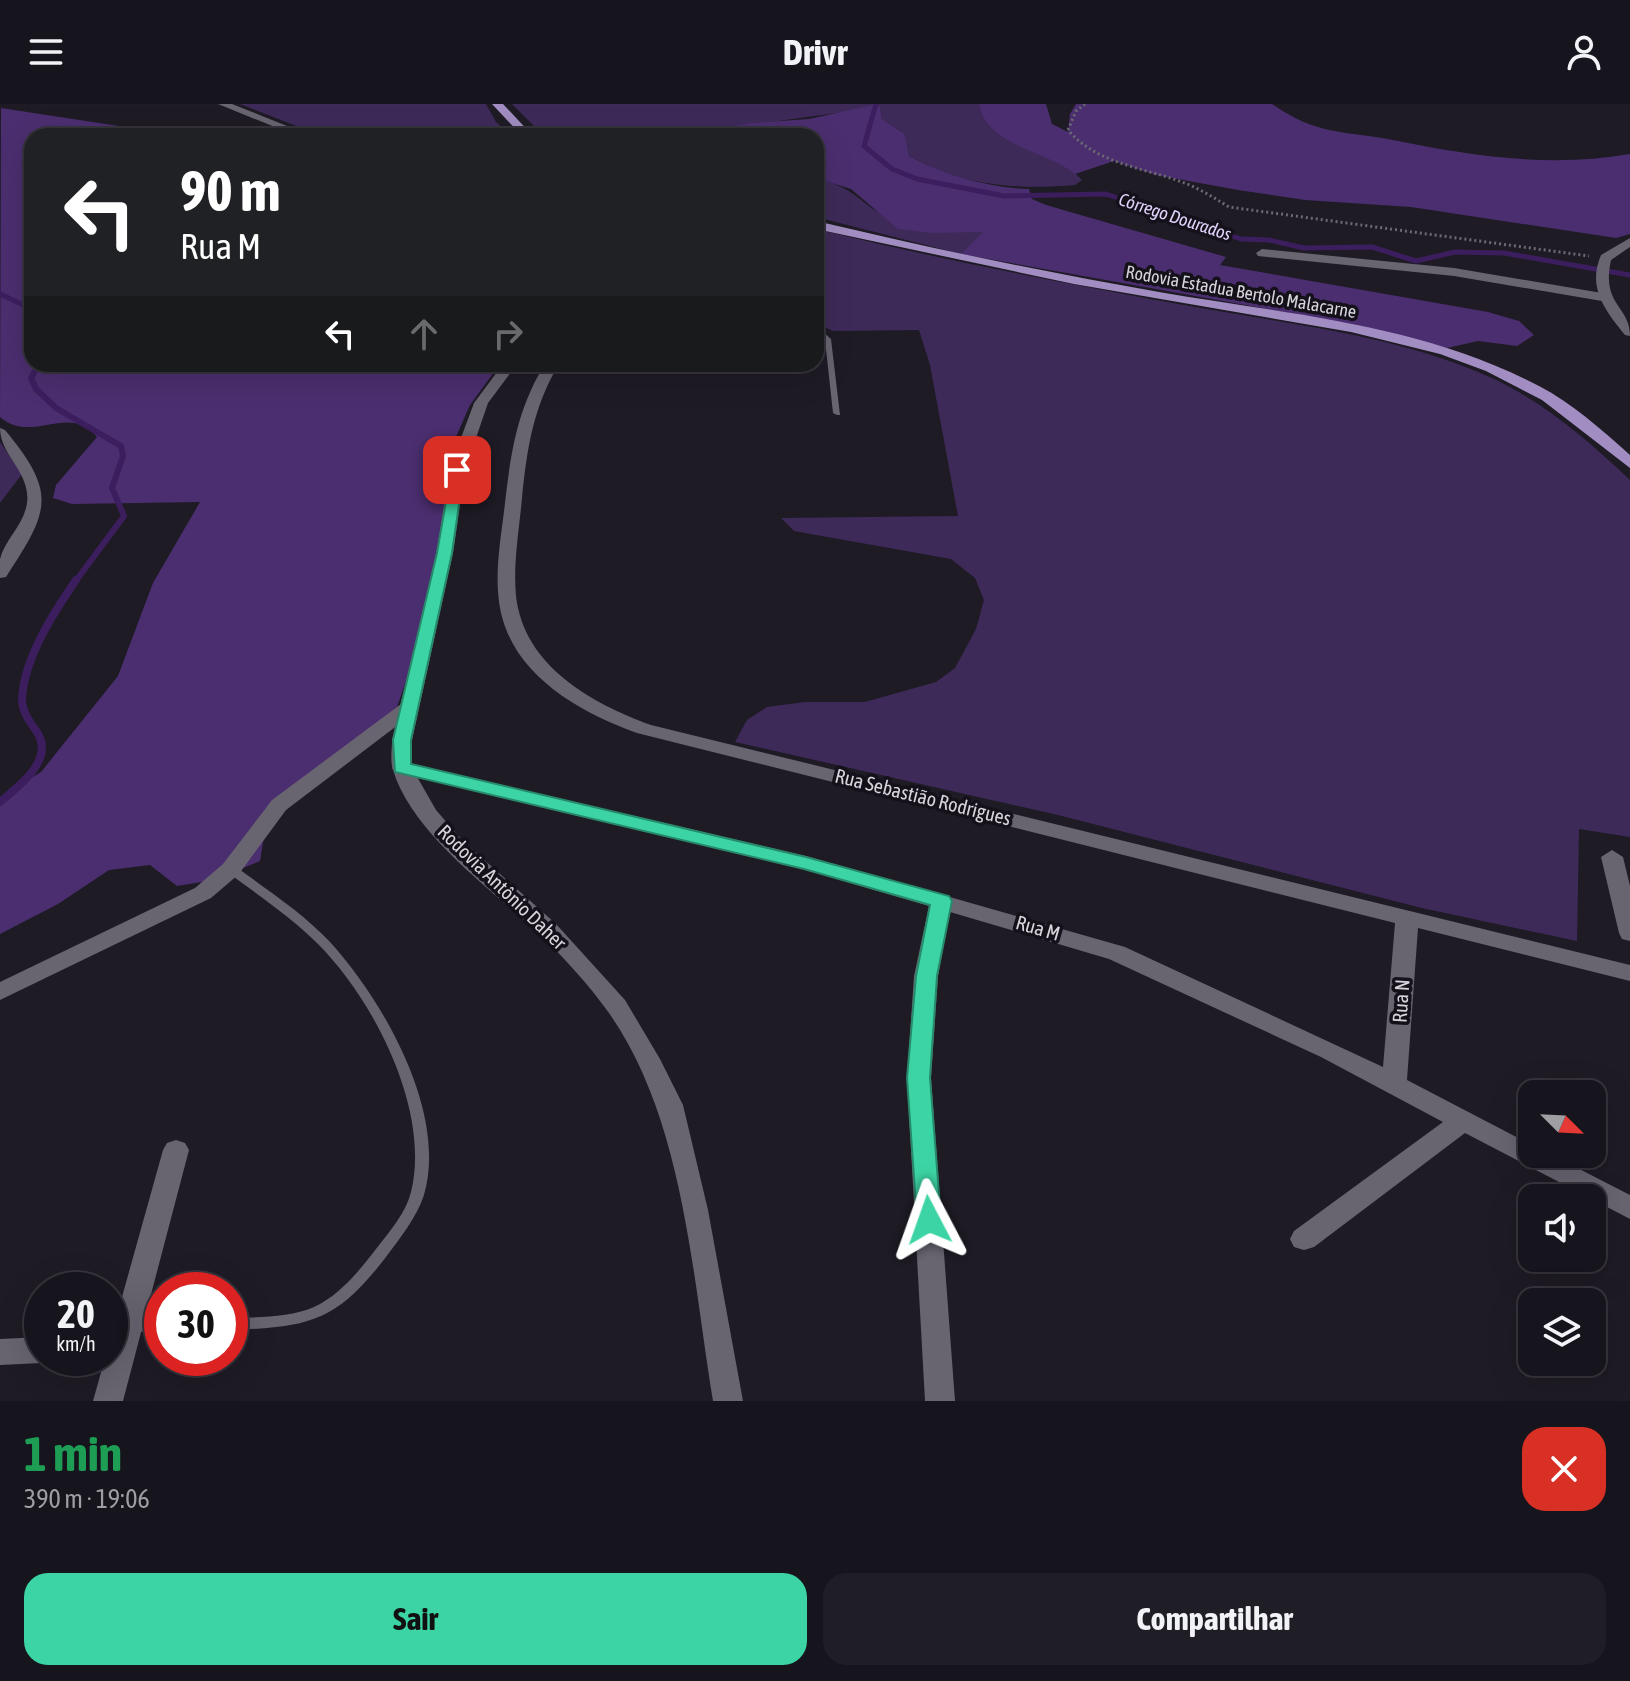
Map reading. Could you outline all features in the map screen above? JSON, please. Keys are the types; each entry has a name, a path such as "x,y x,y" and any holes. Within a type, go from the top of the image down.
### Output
{"main road":[{"path":"497,104 520,128"},
{"name":"Rodovia Estadua Bertolo Malacarne","path":"824,227 989,264 1322,323 1442,351 1533,389 1574,415 1630,463"}],"street":[{"path":"223,104 286,128"},
{"path":"1602,297 1604,265 1630,242"},
{"path":"1262,253 1454,272 1602,297 1630,332"},
{"path":"402,768 402,740 408,708 445,553 461,455 481,403 504,372"},
{"name":"Rua Sebastião Rodrigues","path":"548,372 519,433 508,551 510,616 533,657 583,701 616,720 1630,973"},
{"path":"0,433 31,472 38,492 0,573"},
{"path":"0,992 190,901 231,869 279,805 408,708"},
{"name":"Rua M","path":"402,768 806,863 1117,953 1394,1084 1630,1208"},
{"name":"Rodovia Antônio Daher","path":"402,768 413,792 454,845 548,929 617,1006 648,1059 670,1105 691,1195 728,1401"},
{"path":"1612,857 1630,933"},
{"path":"940,1401 919,1078 926,976 941,901"},
{"name":"Rua N","path":"1394,1084 1407,918"},
{"path":"1304,1239 1464,1120"},
{"path":"128,1315 176,1150"},
{"path":"0,1352 24,1351"},
{"path":"108,1401 113,1376"}],"lane":[{"path":"824,335 828,339 837,413"},
{"path":"231,869 301,921 348,971 376,1011 401,1057 424,1150 418,1194 395,1234 350,1291 325,1310 304,1318 248,1323"}],"path":[{"path":"1085,104 1076,111 1068,130 1074,140 1109,159 1196,187 1229,207 1604,265"}],"shaded area":[{"path":"240,104 486,104 503,128 302,128"},
{"path":"512,104 979,104 984,117 1000,135 1058,160 1082,180 1075,185 1032,187 990,184 949,174 909,156 905,134 882,119 880,107 729,128 536,128"},
{"path":"979,104 1046,104 1052,124 1068,132 1070,114 1076,104 1272,104 1317,127 1452,151 1541,160 1630,154 1630,234 1616,238 1411,207 1305,200 1156,175 1114,161 1075,174 1005,139 984,118"},
{"path":"873,105 880,107 882,119 905,134 909,156 952,175 999,186 1029,189 1032,199 1046,205 1226,257 1220,265 1488,312 1519,321 1534,335 1517,346 1478,341 1447,348 1295,314 961,254 983,232 932,233 898,229 851,189 824,181 824,128 721,128 809,119"},
{"path":"1,108 132,128 24,128 24,372 494,372 470,405 455,439 436,565 415,655 397,707 266,824 260,861 214,880 177,886 150,865 109,870 58,904 0,934 0,797 41,772 118,676 153,583 200,502 72,504 53,498 56,485 97,437 86,427 75,423 24,427 0,417"},
{"path":"824,181 839,186 886,217 910,227 984,232 961,254 824,219"},
{"path":"824,231 1005,271 1348,334 1423,352 1459,364 1513,389 1583,437 1630,480 1630,837 1579,829 1577,941 1422,908 1058,815 735,742 747,720 767,707 805,702 865,702 936,682 955,668 976,629 984,600 975,578 951,559 794,531 781,518 958,516 930,365 919,330 833,331 824,327"},
{"path":"0,442 22,474 0,503"}],"waterway":[{"name":"Córrego Dourados","path":"876,104 864,146 892,169 917,179 1004,196 1106,194 1241,239 1269,240 1304,248 1372,247 1416,261 1455,252 1504,253 1630,275"},
{"path":"0,294 24,305"},
{"path":"34,372 31,378 36,389 56,408 121,446 123,456 112,488 124,516 75,582"},
{"path":"0,802 25,780 38,762 41,742 23,708 24,683 42,636 76,580"}],"route":[{"path":"457,470 445,553 402,740 402,768 806,863 941,901 926,976 919,1078 929,1220"}]}
